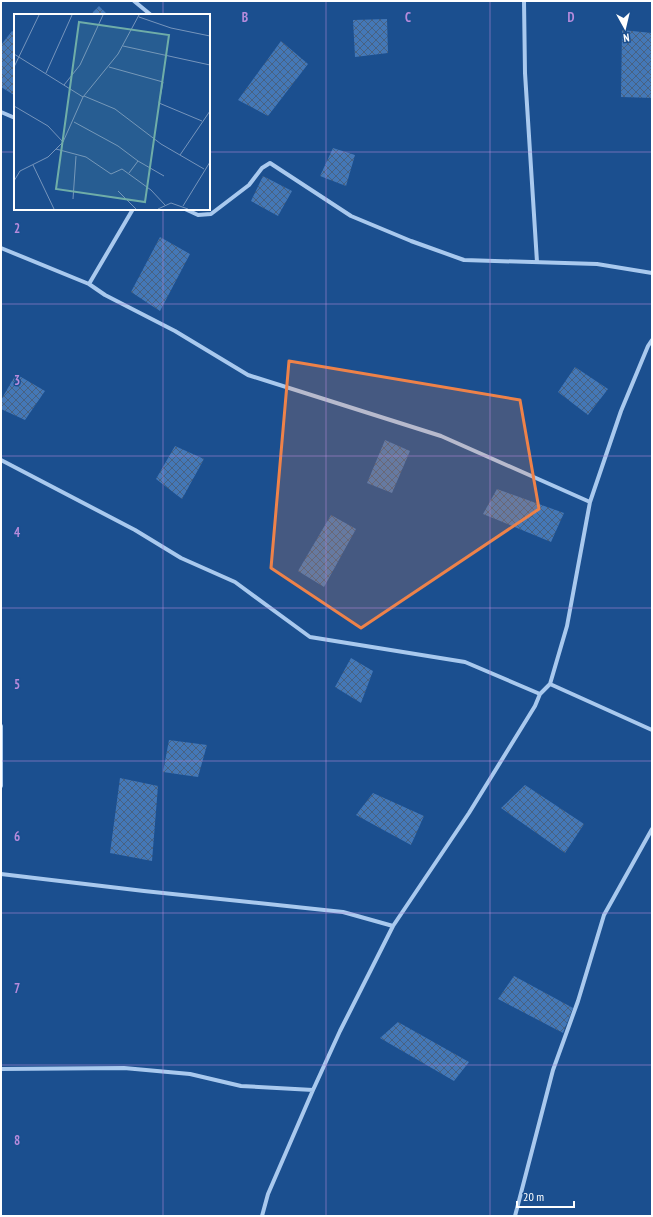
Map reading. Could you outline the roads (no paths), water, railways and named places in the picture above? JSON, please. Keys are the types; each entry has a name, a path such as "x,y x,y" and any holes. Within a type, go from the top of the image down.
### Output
{"street":[{"path":"134,1 150,14"},
{"path":"524,1 525,73 537,262"},
{"path":"1,112 14,118"},
{"path":"188,210 198,215 211,214 249,185 262,168 270,163 351,216 411,241 464,260 597,264 652,273"},
{"path":"89,284 132,210"},
{"path":"1,248 89,284 105,295 175,331 248,375 441,436 590,502"},
{"path":"262,1216 268,1194 313,1090 393,926 469,813 535,706 540,694 550,684 567,626 590,502 621,411 648,346 652,340"},
{"path":"648,346 652,349"},
{"path":"1,460 135,530 181,558 235,582 310,637 465,662 540,694"},
{"path":"550,684 652,730"},
{"path":"1,726 1,786"},
{"path":"515,1216 553,1070 578,1001 604,915 652,829"},
{"path":"1,874 151,892 343,912 393,926"},
{"path":"1,1068 124,1068 190,1074 240,1086 313,1090"}]}
